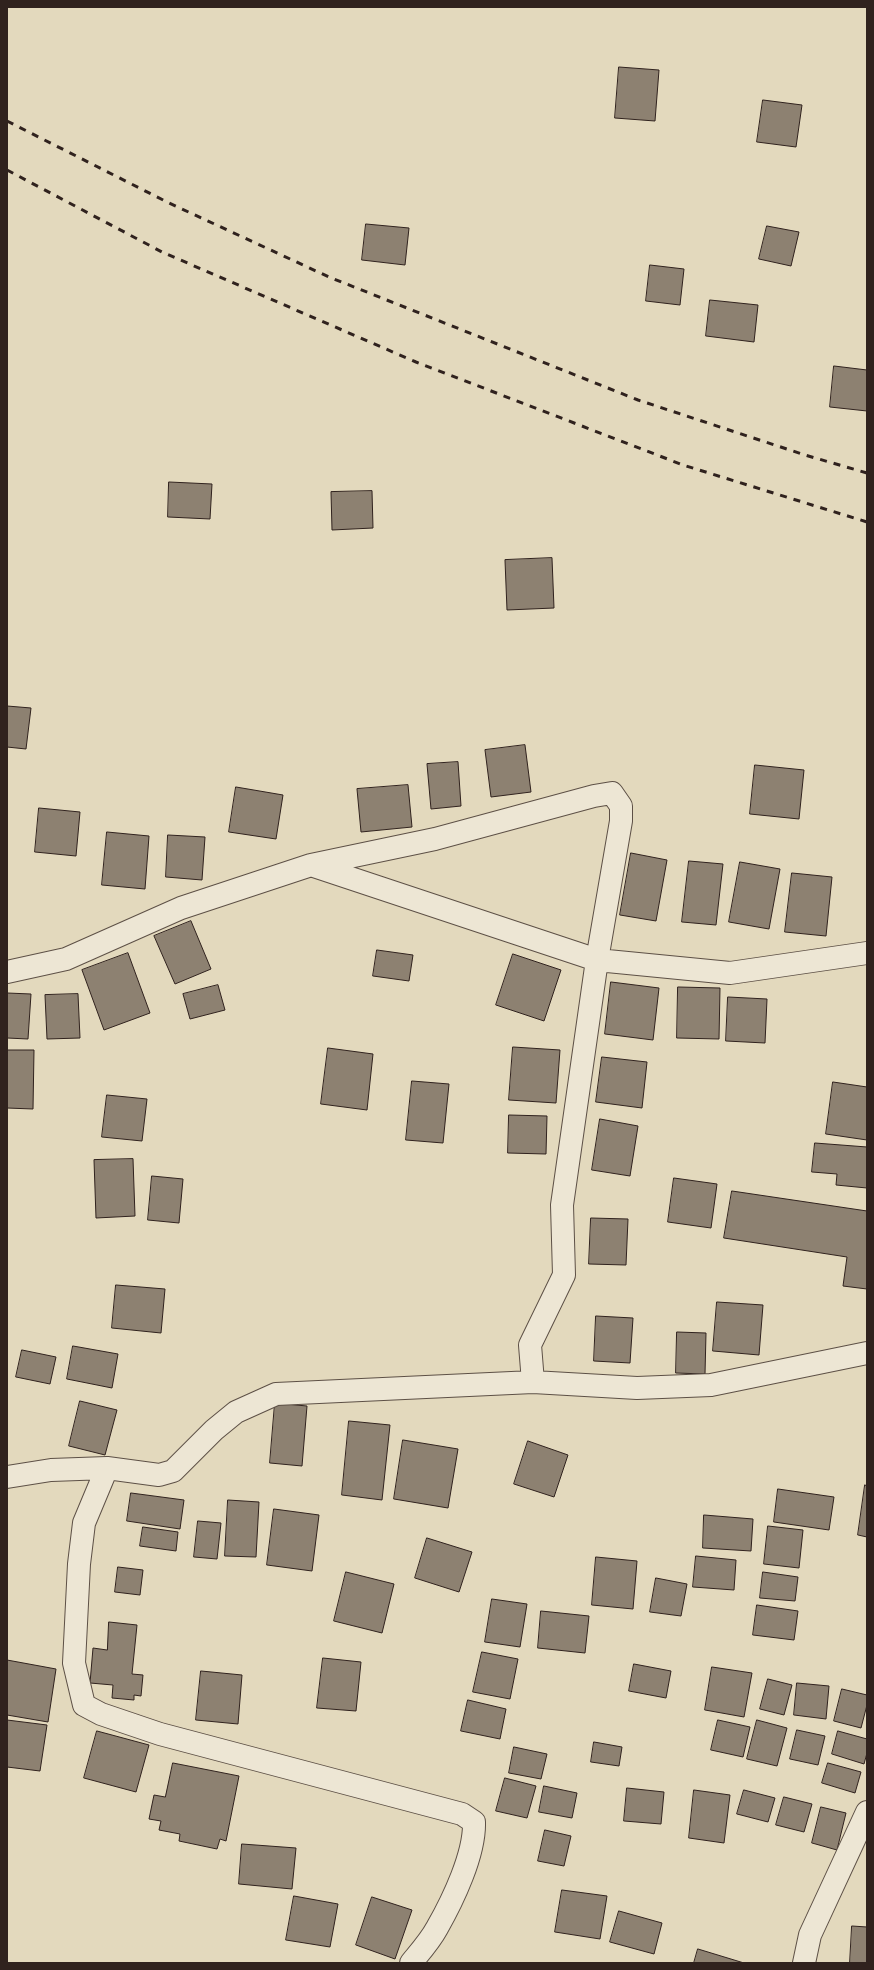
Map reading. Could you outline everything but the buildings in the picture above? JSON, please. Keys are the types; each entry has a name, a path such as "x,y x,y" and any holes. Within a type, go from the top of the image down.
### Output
{"street":[{"path":"7,972 66,959 181,908 311,865 435,839 594,796 612,793 621,806 621,821 597,960 562,1206 564,1275 530,1345 533,1382"},
{"path":"311,865 597,960 730,973 867,953"},
{"path":"7,1477 51,1470 107,1468 159,1475 173,1471 214,1430 236,1412 276,1394 533,1382 637,1388 711,1385 867,1353"},
{"path":"107,1468 84,1523 79,1564 74,1663 84,1705 101,1714 160,1734 462,1814 474,1822 474,1835 465,1868 436,1929 411,1963"},
{"path":"804,1963 810,1935 867,1812"}],"railway":[{"path":"7,121 169,203 329,277 638,400 805,455 867,473"},
{"path":"7,170 162,252 416,362 683,465 867,522"}]}
